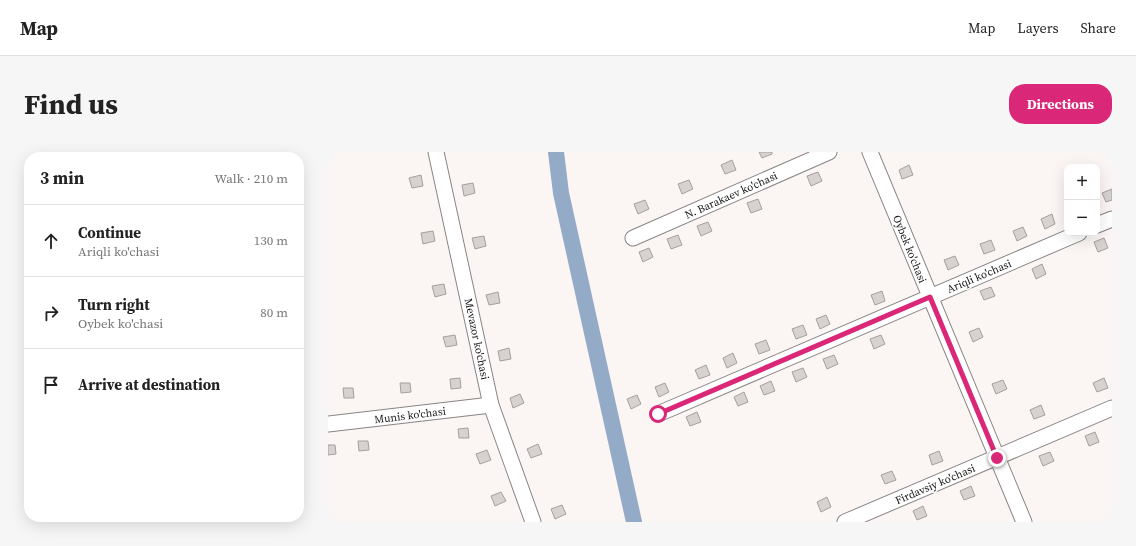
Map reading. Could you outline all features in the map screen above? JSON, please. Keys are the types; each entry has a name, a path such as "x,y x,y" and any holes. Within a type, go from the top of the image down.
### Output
{"street":[{"name":"Mevazor ko'chasi","path":"436,152 492,405 534,522"},
{"name":"N. Barakaev ko'chasi","path":"633,238 829,152"},
{"name":"Oybek ko'chasi","path":"870,152 1024,522"},
{"path":"1100,224 1112,219"},
{"name":"Ariqli ko'chasi","path":"658,414 1072,236"},
{"name":"Munis ko'chasi","path":"328,424 492,405"},
{"name":"Firdavsiy ko'chasi","path":"845,522 1112,408"}],"building":[{"path":"759,152 772,152 772,154 762,158"},
{"path":"732,160 736,170 725,174 721,165"},
{"path":"909,165 913,175 902,179 899,170"},
{"path":"818,172 822,181 811,186 807,176"},
{"path":"421,175 423,186 412,188 409,178"},
{"path":"689,180 693,189 682,194 678,184"},
{"path":"473,183 475,193 464,196 462,185"},
{"path":"1112,189 1112,200 1106,202 1102,193"},
{"path":"758,199 762,209 751,213 747,203"},
{"path":"645,200 649,209 638,214 634,204"},
{"path":"1052,214 1055,224 1045,229 1041,219"},
{"path":"708,222 712,231 701,236 697,226"},
{"path":"1023,227 1027,236 1017,241 1013,231"},
{"path":"433,231 435,241 423,244 421,233"},
{"path":"678,235 682,245 671,249 667,239"},
{"path":"484,236 486,246 475,249 472,238"},
{"path":"1104,238 1108,248 1098,252 1094,242"},
{"path":"991,240 995,250 984,254 980,244"},
{"path":"649,248 653,257 643,262 639,252"},
{"path":"955,256 959,265 948,270 944,260"},
{"path":"1042,264 1046,274 1036,279 1032,269"},
{"path":"444,284 446,294 435,297 432,286"},
{"path":"991,287 995,296 984,300 980,291"},
{"path":"882,291 885,301 875,305 871,295"},
{"path":"498,292 500,303 489,305 486,295"},
{"path":"826,315 830,324 820,329 816,319"},
{"path":"803,325 807,335 796,339 792,329"},
{"path":"979,328 983,337 973,342 969,332"},
{"path":"455,335 457,345 446,347 443,337"},
{"path":"881,335 885,344 874,349 870,339"},
{"path":"766,340 770,350 759,354 755,344"},
{"path":"509,348 511,359 500,361 498,351"},
{"path":"733,353 737,363 727,368 723,358"},
{"path":"834,355 838,364 827,369 823,359"},
{"path":"706,365 710,375 699,379 695,370"},
{"path":"803,368 807,377 796,382 792,372"},
{"path":"460,378 461,388 451,389 450,379"},
{"path":"1104,378 1108,388 1097,392 1093,383"},
{"path":"1003,380 1007,389 996,394 992,384"},
{"path":"771,381 775,391 764,395 760,386"},
{"path":"400,383 410,383 411,392 401,393"},
{"path":"665,383 669,392 659,397 655,387"},
{"path":"343,388 353,388 354,398 344,398"},
{"path":"744,392 748,402 738,406 734,397"},
{"path":"520,394 524,403 513,408 510,398"},
{"path":"637,395 641,404 631,409 627,399"},
{"path":"1041,405 1045,415 1034,419 1030,410"},
{"path":"697,412 701,422 690,426 686,417"},
{"path":"468,428 469,438 459,438 458,429"},
{"path":"1095,432 1099,442 1089,446 1085,436"},
{"path":"358,441 368,441 369,450 359,451"},
{"path":"538,444 542,454 531,458 527,449"},
{"path":"328,445 335,445 336,454 328,455"},
{"path":"487,450 491,460 480,464 476,454"},
{"path":"939,451 943,461 932,465 929,455"},
{"path":"1050,452 1054,461 1043,466 1039,456"},
{"path":"892,471 896,480 885,484 881,475"},
{"path":"971,486 975,496 964,500 960,491"},
{"path":"501,492 506,501 495,506 491,496"},
{"path":"827,497 831,507 821,512 817,502"},
{"path":"562,505 566,514 555,519 551,509"},
{"path":"923,506 927,516 917,520 913,511"}],"waterway":[{"path":"556,152 561,193 634,522"}],"route":[{"path":"658,414 930,297 997,458"}]}
